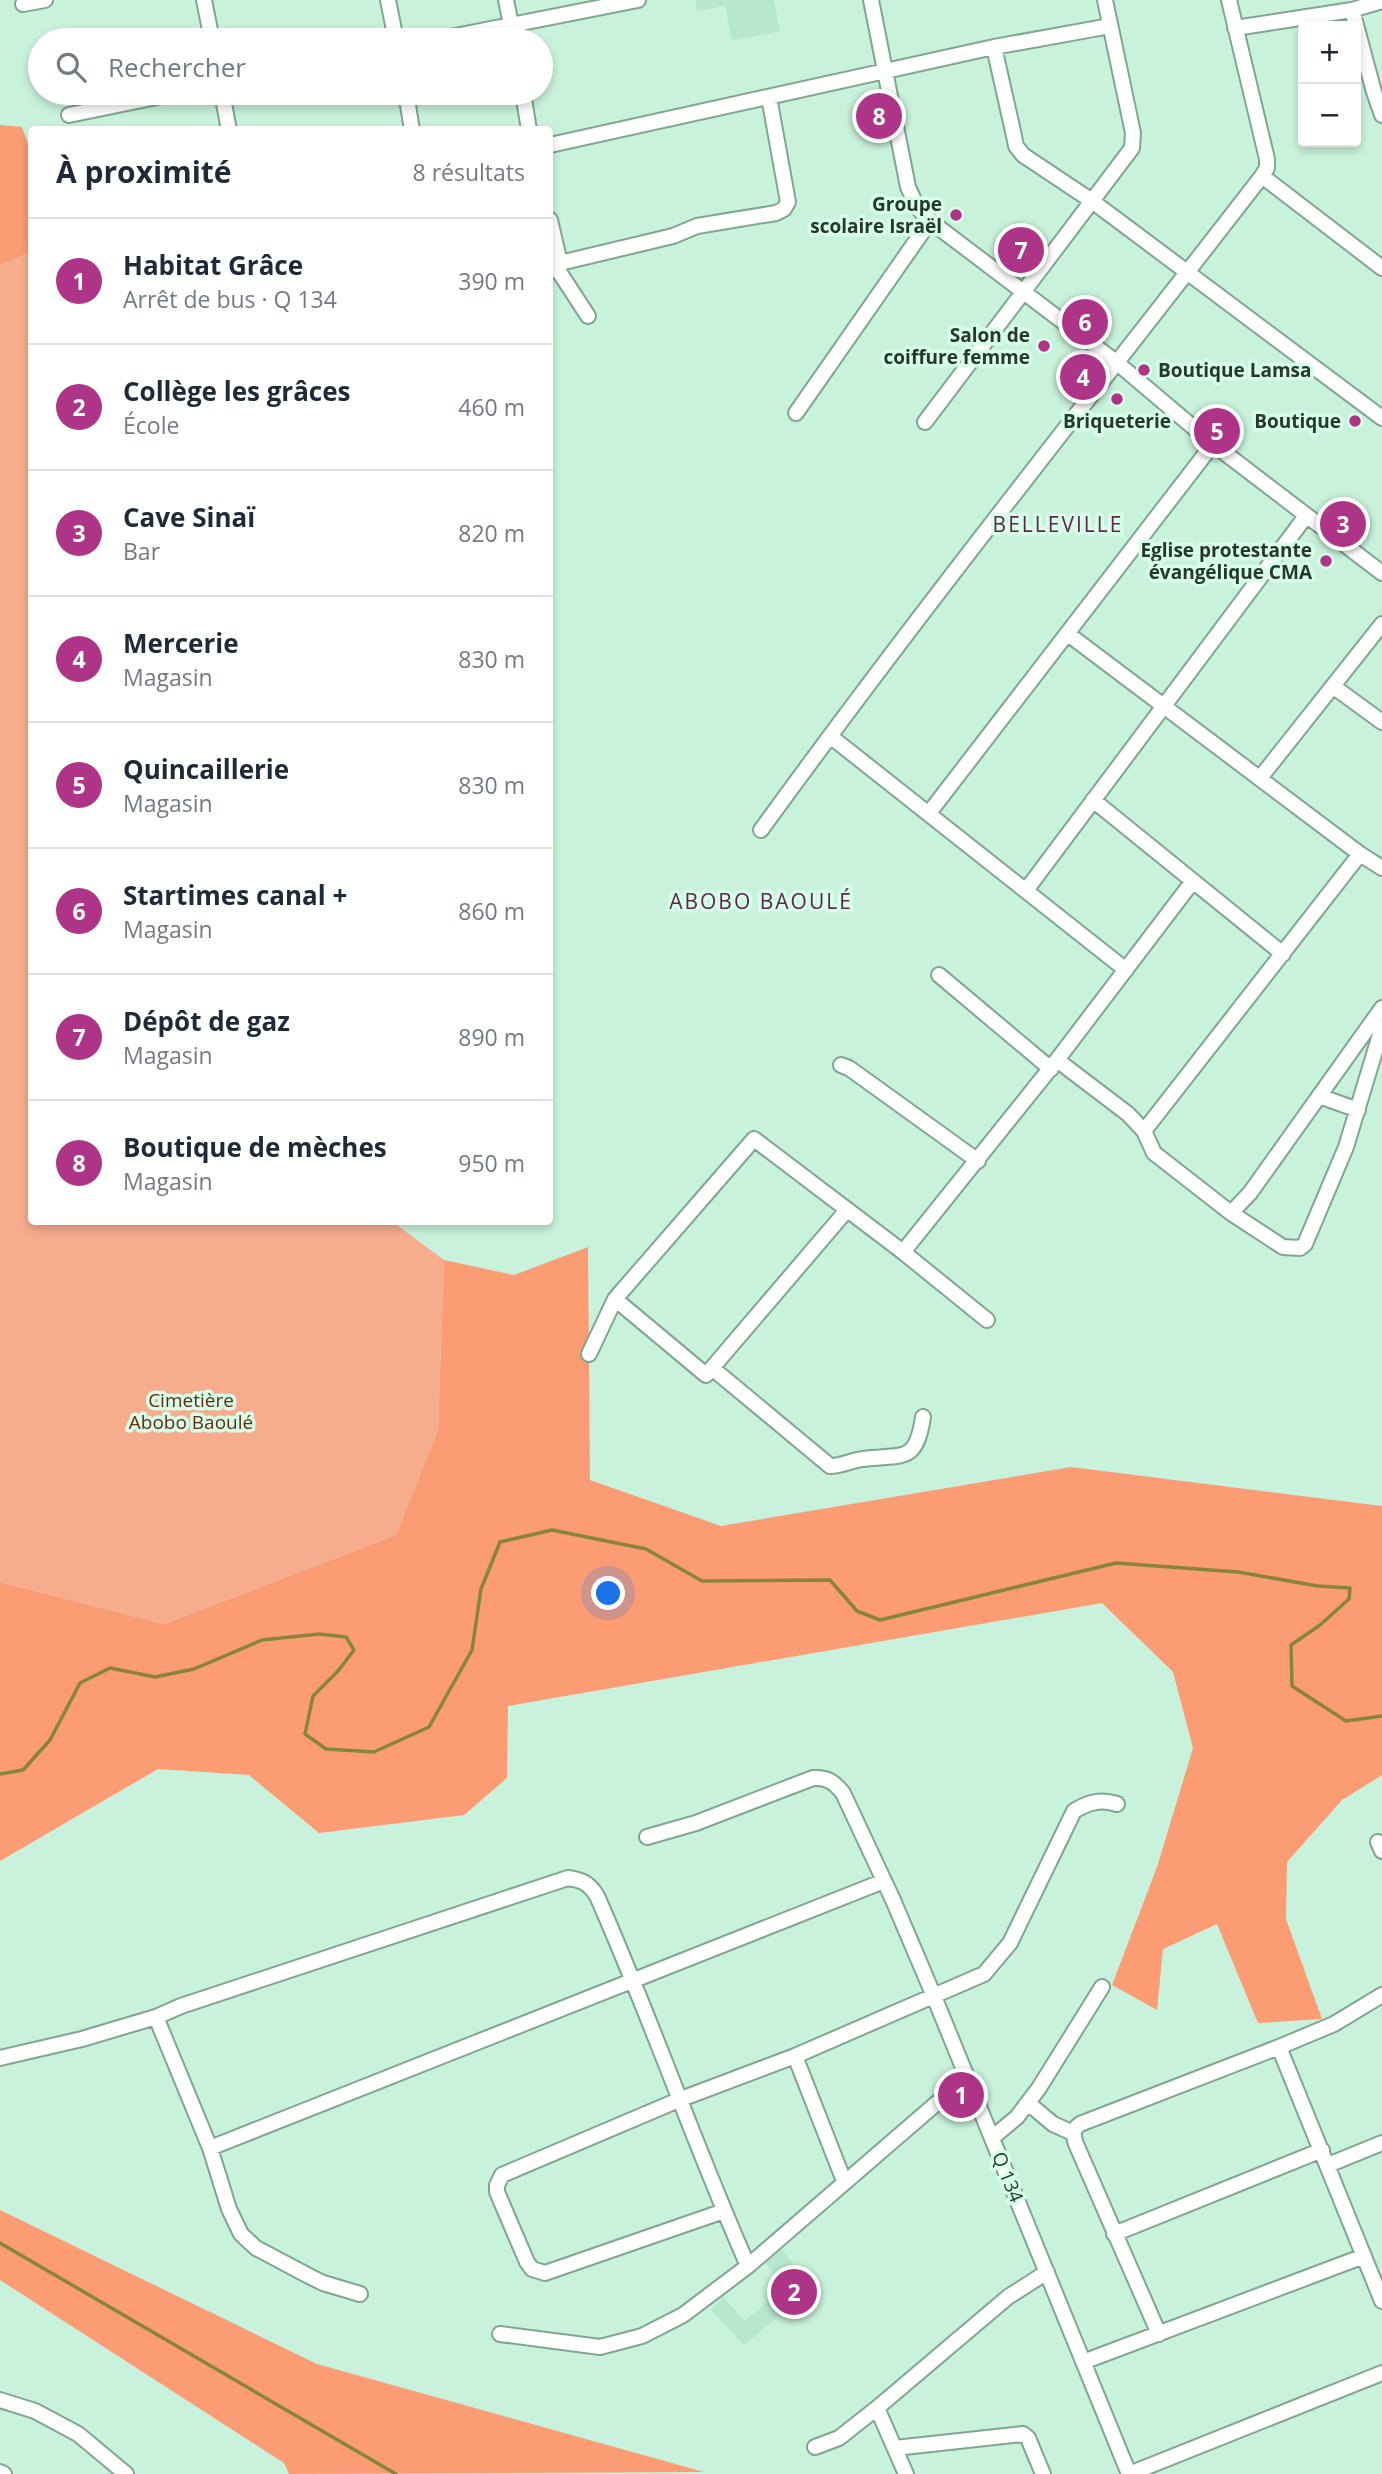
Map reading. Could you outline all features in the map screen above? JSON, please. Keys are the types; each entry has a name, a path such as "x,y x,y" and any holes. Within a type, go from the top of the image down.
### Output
{"street":[{"path":"23,4 45,0"},
{"path":"204,0 210,28"},
{"path":"388,0 394,28"},
{"path":"506,0 511,28"},
{"path":"529,28 617,2 638,0"},
{"path":"871,0 911,197 930,221 1116,362 1213,444 1382,573"},
{"path":"925,422 1132,148 1134,140 1105,0"},
{"path":"761,830 830,736 1267,168 1229,0"},
{"path":"1235,28 1353,10 1382,1"},
{"path":"1353,10 1382,115"},
{"path":"553,144 994,47 1110,26"},
{"path":"994,47 1016,146 1023,155 1092,201 1382,418"},
{"path":"555,267 673,236 697,226 776,214 784,209 788,202 769,97"},
{"path":"69,114 115,105"},
{"path":"224,105 228,126"},
{"path":"408,105 411,126"},
{"path":"525,105 528,126"},
{"path":"1262,176 1382,268"},
{"path":"796,413 930,221"},
{"path":"553,248 555,267 588,316"},
{"path":"929,813 1213,444"},
{"path":"1027,889 1306,516"},
{"path":"1260,778 1382,624"},
{"path":"1068,634 1382,868"},
{"path":"1334,687 1382,722"},
{"path":"830,736 1027,889 1126,970"},
{"path":"1093,800 1283,954"},
{"path":"1144,1131 1360,854"},
{"path":"903,1252 1054,1065 1193,881"},
{"path":"939,975 1054,1065 1128,1114 1144,1131 1154,1153 1231,1213 1283,1247 1300,1248 1304,1244 1346,1147 1382,1028"},
{"path":"1231,1213 1250,1193 1382,1008"},
{"path":"841,1065 849,1068 978,1161"},
{"path":"1319,1096 1358,1110"},
{"path":"589,1354 615,1299 754,1139 903,1252 987,1320"},
{"path":"615,1299 706,1375 848,1210"},
{"path":"712,1368 830,1466 861,1459 907,1454 916,1447 923,1417"},
{"name":"Q 134","path":"648,1838 696,1823 813,1778 823,1778 836,1784 843,1793 933,1994 1129,2474"},
{"path":"724,2211 545,2273 532,2269 527,2262 497,2192 497,2185 502,2175 681,2099 794,2056 984,1974 1010,1943 1074,1811 1086,1804 1103,1800 1117,1804"},
{"path":"0,2058 93,2036 156,2017 181,2006 568,1878 581,1880 590,1885 597,1896 634,1981 748,2266"},
{"path":"210,2148 884,1881"},
{"path":"992,2138 1025,2106 1039,2088 1102,1987"},
{"path":"1073,2133 1080,2124 1334,2024 1382,1995"},
{"path":"156,2017 210,2148 229,2209 241,2234 256,2248 323,2283 360,2294"},
{"path":"1279,2047 1382,2301"},
{"path":"794,2056 844,2181"},
{"path":"500,2334 600,2347 632,2339 683,2315 748,2266 967,2077"},
{"path":"1025,2106 1034,2108 1053,2123 1073,2133 1159,2334"},
{"path":"1328,2165 1382,2143"},
{"path":"1114,2234 1322,2150"},
{"path":"1083,2362 1364,2256"},
{"path":"815,2447 839,2438 1008,2297 1047,2272"},
{"path":"1129,2474 1382,2373"},
{"path":"0,2400 35,2411 78,2434 126,2474"},
{"path":"877,2408 906,2474"},
{"path":"895,2448 1023,2434 1031,2443 1043,2474"}],"shaded area":[{"path":"695,0 774,0 780,31 732,41 725,6 697,11"},
{"path":"0,125 22,127 28,144 28,253 0,265"},
{"path":"588,1247 590,1480 721,1526 1071,1467 1382,1506 1382,1775 1342,1800 1287,1862 1286,1919 1322,2019 1258,2023 1217,1924 1163,1949 1157,2010 1112,1985 1157,1867 1193,1748 1173,1672 1102,1603 508,1706 507,1778 464,1815 319,1833 249,1775 158,1769 0,1861 0,1582 164,1624 396,1535 438,1430 444,1260 514,1275"},
{"path":"0,2210 317,2364 704,2472 289,2474 284,2463 0,2280"},
{"path":"778,2245 813,2288 744,2345 711,2310 723,2296 744,2321 785,2287 762,2259"}],"green space":[{"name":"Cimetière Abobo Baoulé","path":"28,253 28,1225 397,1225 444,1260 438,1430 396,1535 164,1624 0,1582 0,265"}],"waterway":[{"path":"0,1774 23,1770 50,1740 80,1683 110,1668 155,1677 194,1669 262,1640 319,1634 346,1637 354,1650 313,1696 305,1734 326,1749 374,1752 429,1727 472,1650 481,1589 500,1542 552,1530 646,1549 702,1581 830,1580 857,1611 880,1620 1116,1563 1238,1572 1318,1586 1350,1588 1349,1599 1320,1625 1291,1645 1292,1686 1346,1721 1382,1716"},
{"path":"0,2243 396,2474"}],"place":[{"name":"Boutique de mèches","path":"879,116"},
{"name":"Groupe scolaire Israël","path":"956,215"},
{"name":"Dépôt de gaz","path":"1021,250"},
{"name":"Startimes canal +","path":"1085,322"},
{"name":"Salon de coiffure femme","path":"1044,346"},
{"name":"Boutique Lamsa","path":"1144,370"},
{"name":"Mercerie","path":"1083,377"},
{"name":"Briqueterie","path":"1117,399"},
{"name":"Boutique","path":"1355,421"},
{"name":"Quincaillerie","path":"1217,431"},
{"name":"Cave Sinaï","path":"1343,524"},
{"name":"Eglise protestante évangélique CMA","path":"1326,561"},
{"name":"Habitat Grâce","path":"961,2095"},
{"name":"Collège les grâces","path":"794,2292"}],"district":[{"name":"BELLEVILLE","path":"1058,525"},
{"name":"ABOBO BAOULÉ","path":"761,902"}]}
